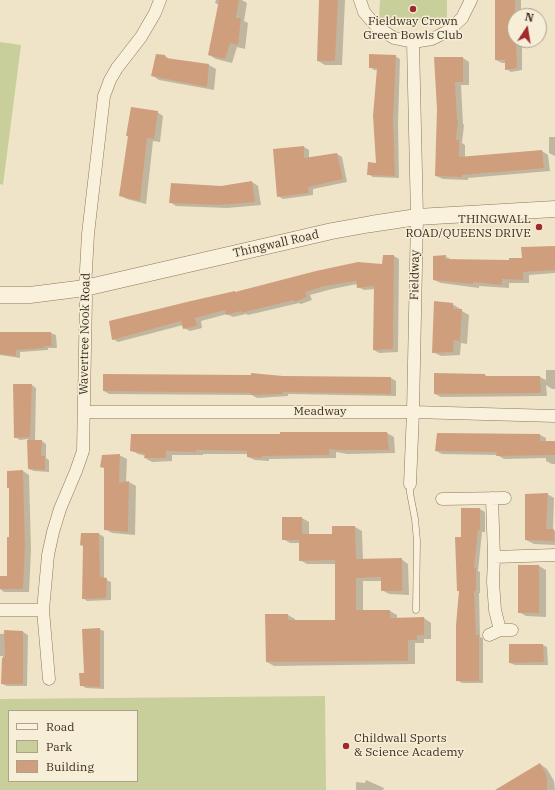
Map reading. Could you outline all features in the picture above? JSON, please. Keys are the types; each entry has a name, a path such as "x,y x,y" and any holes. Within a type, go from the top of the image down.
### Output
{"street":[{"name":"Wavertree Nook Road","path":"49,679 43,610 48,555 60,509 76,471 82,451 84,412 85,288 88,234 104,96 110,80 117,68 141,37 160,0"},
{"path":"360,0 364,12 376,27 394,38 413,42 432,39 448,32 462,18 471,0"},
{"name":"Fieldway","path":"410,484 413,412 416,217 413,42"},
{"name":"Thingwall Road","path":"0,295 30,295 85,288 332,231 416,217 555,209"},
{"name":"Meadway","path":"84,412 413,412 555,416"},
{"path":"492,498 494,557 493,582 500,632"},
{"path":"442,499 506,498"},
{"path":"494,557 555,555"},
{"path":"0,610 43,610"}],"lane":[{"path":"410,484 417,541 416,610"}],"green space":[{"name":"Fieldway Crown Green Bowls Club","path":"380,0 447,0 447,22 379,19"},
{"path":"0,42 21,45 3,185 0,184"},
{"path":"325,696 326,790 0,790 0,699"}],"building":[{"path":"219,0 239,0 236,18 241,18 238,45 230,43 225,59 208,55"},
{"path":"319,0 338,0 335,61 317,61"},
{"path":"495,0 515,0 515,8 507,8 507,48 516,48 517,68 505,70 505,60 495,60"},
{"path":"156,54 165,55 166,58 209,64 207,87 151,76"},
{"path":"369,54 396,55 393,120 395,176 367,175 368,162 376,163 373,116 377,68 369,68"},
{"path":"434,57 463,57 463,82 455,82 458,120 456,140 459,140 459,157 542,150 544,168 462,175 462,177 435,176 437,109"},
{"path":"131,107 158,111 154,139 147,138 140,201 119,196"},
{"path":"304,146 304,158 337,153 343,179 308,187 309,193 277,197 273,149"},
{"path":"252,181 255,202 220,205 169,203 171,183 221,186"},
{"path":"555,246 555,270 523,272 523,280 502,279 502,285 433,280 433,256 446,255 445,259 509,260 509,258 522,258 521,247"},
{"path":"383,255 394,255 393,349 373,350 374,286 357,288 356,281 325,286 305,292 307,297 294,302 294,300 241,313 241,311 226,315 225,310 195,318 197,326 183,329 181,321 112,340 109,321 358,262 382,264"},
{"path":"434,301 453,303 453,309 462,309 460,341 454,340 453,352 432,353"},
{"path":"0,332 51,332 52,346 16,350 16,356 0,354"},
{"path":"251,373 283,376 391,377 391,394 283,392 283,394 251,395 251,393 103,391 103,374 251,375"},
{"path":"434,373 485,374 485,376 540,376 541,393 434,394"},
{"path":"13,384 32,384 30,437 14,438"},
{"path":"280,432 387,432 389,450 329,449 329,455 262,456 262,458 247,457 247,451 196,450 196,452 166,451 166,458 144,458 145,454 130,451 131,434 280,434"},
{"path":"437,433 540,434 540,441 555,441 555,455 496,456 497,452 435,451"},
{"path":"27,440 42,440 41,456 45,456 45,470 28,469"},
{"path":"120,454 119,483 129,481 128,532 104,530 104,468 100,467 102,455"},
{"path":"23,470 25,546 23,589 0,589 0,576 7,576 9,488 7,488 7,471"},
{"path":"548,493 546,529 554,529 554,541 525,540 525,494"},
{"path":"461,508 480,508 480,530 478,530 474,568 476,568 476,591 474,591 476,635 479,635 479,681 456,681 456,625 459,591 457,591 455,537 461,537"},
{"path":"282,517 302,517 302,534 332,534 332,526 355,526 356,559 402,558 402,591 381,591 381,577 356,578 356,610 390,610 390,618 424,617 424,635 417,635 417,640 408,640 408,661 266,662 265,614 288,614 288,620 335,620 335,560 299,561 299,540 282,540"},
{"path":"81,533 99,533 100,577 107,578 106,598 82,599 83,546 80,545"},
{"path":"518,565 539,565 539,613 518,613"},
{"path":"100,628 100,687 80,686 79,673 84,673 82,629"},
{"path":"4,630 23,631 23,684 1,684 2,658 5,657"},
{"path":"509,644 543,644 544,662 509,663"},
{"path":"540,763 547,776 547,790 495,790"}],"place":[{"name":"Fieldway Crown Green Bowls Club","path":"413,9"},
{"name":"THINGWALL ROAD/QUEENS DRIVE","path":"539,227"},
{"name":"Childwall Sports & Science Academy","path":"346,746"}]}
